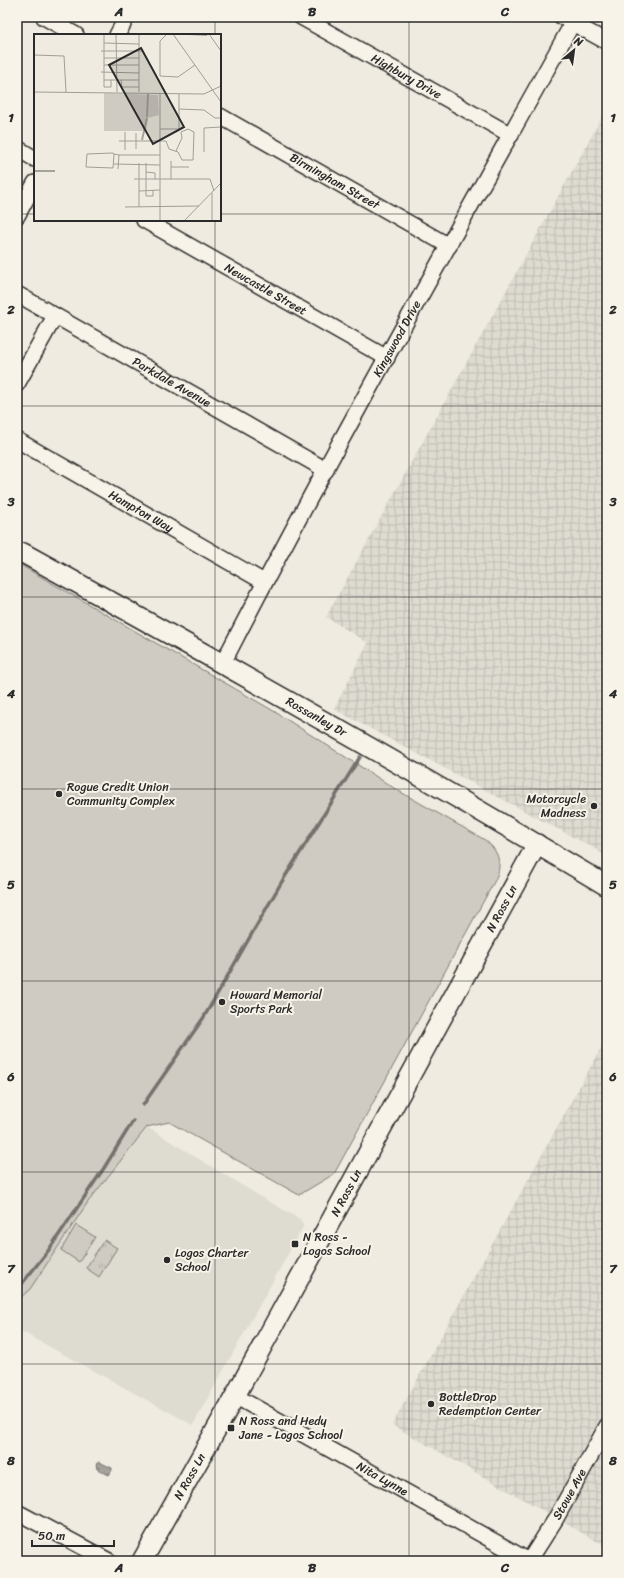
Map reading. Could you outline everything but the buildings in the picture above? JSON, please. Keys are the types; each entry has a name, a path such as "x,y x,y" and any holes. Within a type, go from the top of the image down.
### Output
{"main road":[{"name":"Rossanley Dr","path":"19,550 223,663 607,886"},
{"name":"N Ross Ln","path":"142,1561 236,1396 536,844"}],"street":[{"path":"44,17 74,34"},
{"path":"118,34 127,17"},
{"name":"Highbury Drive","path":"301,17 511,135"},
{"path":"570,19 607,42"},
{"name":"Kingswood Drive","path":"223,663 264,582 511,135 570,19"},
{"name":"Birmingham Street","path":"221,117 449,246"},
{"path":"17,148 34,157"},
{"path":"17,216 34,185"},
{"name":"Newcastle Street","path":"146,221 387,358"},
{"name":"Parkdale Avenue","path":"17,294 326,470"},
{"path":"17,384 55,316"},
{"name":"Hampton Way","path":"17,440 264,582"},
{"name":"Nita Lynne","path":"236,1396 529,1561"},
{"name":"Stowe Ave","path":"529,1561 555,1520 607,1426"},
{"path":"17,1512 109,1561"}],"shaded area":[{"path":"607,108 607,857 597,850 334,709 368,643 326,617"},
{"path":"607,1037 607,1547 392,1425"},
{"name":"Logos Charter School","path":"147,1127 261,1197 300,1219 303,1224 303,1227 193,1425 17,1329 17,1301 30,1289 88,1202"}],"green space":[{"name":"Howard Memorial Sports Park","path":"17,563 272,710 397,790 485,840 497,854 499,865 494,882 334,1174 299,1195 169,1122 147,1127 88,1202 30,1289 17,1301"},
{"path":"76,1225 95,1237 79,1262 61,1250"},
{"path":"104,1240 117,1248 99,1277 86,1268"}],"water":[{"path":"99,1462 112,1468 109,1475 97,1469 96,1464"}],"waterway":[{"path":"143,1105 204,1017 281,883 360,757"},
{"path":"17,1290 48,1251 104,1168 133,1121"}],"place":[{"name":"Rogue Credit Union Community Complex","path":"59,794"},
{"name":"Motorcycle Madness","path":"594,806"},
{"name":"Howard Memorial Sports Park","path":"222,1002"},
{"name":"N Ross - Logos School","path":"295,1244"},
{"name":"Logos Charter School","path":"167,1260"},
{"name":"BottleDrop Redemption Center","path":"431,1404"},
{"name":"N Ross and Hedy Jane - Logos School","path":"231,1428"}]}
